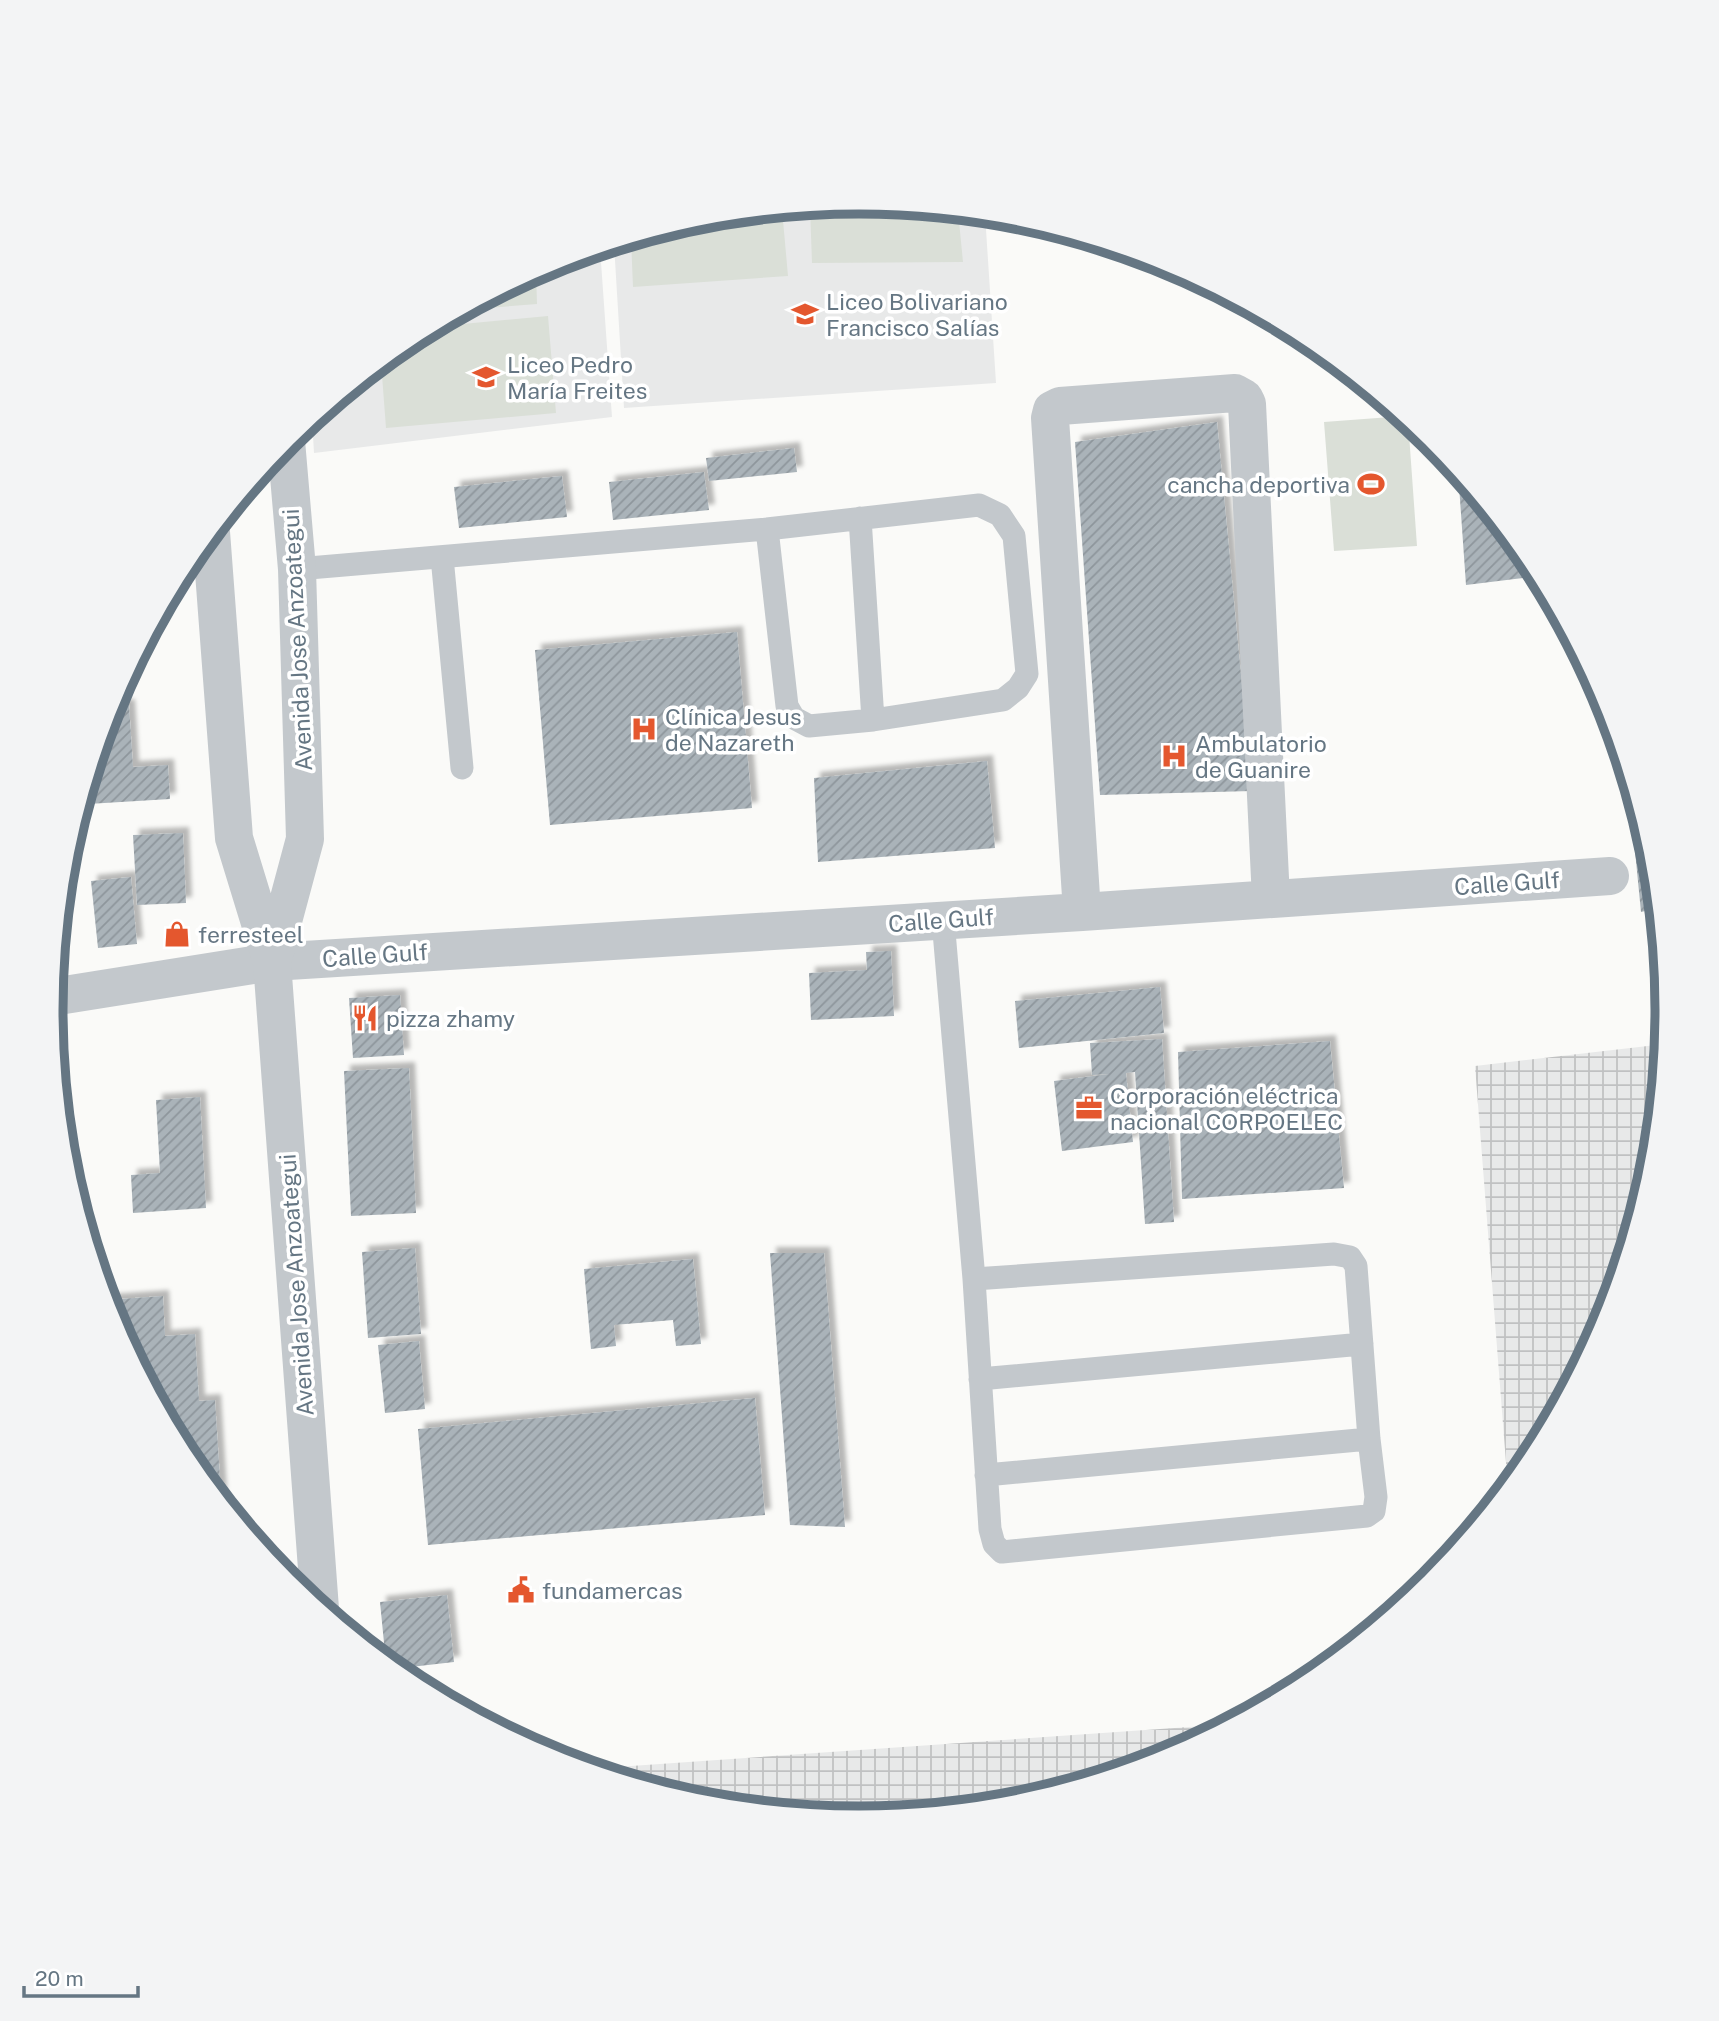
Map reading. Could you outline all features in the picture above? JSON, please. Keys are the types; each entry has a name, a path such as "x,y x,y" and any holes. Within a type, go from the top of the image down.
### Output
{"street":[{"path":"1082,912 1050,418 1052,411 1060,406 1235,393 1244,398 1247,404 1271,899"},
{"name":"Avenida Jose Anzoategui","path":"287,456 297,569 305,839 272,962 319,1595"},
{"path":"212,548 234,838 272,962"},
{"name":"Calle Gulf","path":"64,995 272,962 1610,876"}],"lane":[{"path":"297,569 767,529 979,505 1000,515 1014,536 1027,674 1018,688 1003,701 873,720 810,726 794,718 787,706 767,529"},
{"path":"860,518 873,720"},
{"path":"442,556 462,768"},
{"path":"943,920 974,1279 990,1529 994,1544 1002,1552 1367,1516 1374,1511 1376,1497 1356,1266 1350,1257 1334,1254 974,1279"},
{"path":"980,1379 1362,1345"},
{"path":"986,1475 1369,1439"}],"shaded area":[{"path":"860,214 959,221 963,262 812,263 810,216"},
{"name":"Liceo Bolivariano Francisco Salías","path":"807,216 912,216 986,224 996,383 624,408 615,253 704,229"},
{"path":"783,218 788,276 633,287 631,247 704,229"},
{"name":"Liceo Pedro María Freites","path":"601,257 612,417 314,453 313,432 417,348 507,296"},
{"path":"536,283 537,304 484,308"},
{"path":"548,316 556,413 386,428 382,374 455,325"},
{"name":"cancha deportiva","path":"1390,417 1409,434 1417,546 1334,551 1324,422"},
{"path":"1655,1045 1641,1166 1614,1267 1574,1363 1549,1409 1507,1474 1475,1066"},
{"path":"1211,1725 1116,1765 1066,1780 1015,1792 912,1805 860,1807 756,1800 704,1792 611,1767"}],"building":[{"path":"1217,422 1252,791 1100,795 1075,442"},
{"path":"794,448 797,472 709,481 706,458"},
{"path":"704,472 709,510 613,520 609,482"},
{"path":"562,476 567,517 459,528 454,487"},
{"path":"1459,486 1528,577 1466,585"},
{"name":"Clínica Jesus de Nazareth","path":"737,632 752,808 550,825 535,650"},
{"path":"129,705 133,767 168,765 170,799 90,804 105,754 124,706"},
{"path":"987,761 995,848 818,862 814,778"},
{"path":"183,833 186,903 137,905 133,835"},
{"path":"1638,840 1641,855 1649,907 1649,910 1641,912 1634,841"},
{"path":"131,877 137,944 98,948 91,881"},
{"path":"891,951 894,1016 811,1020 809,973 867,970 866,952"},
{"path":"1160,987 1164,1033 1019,1048 1015,1001"},
{"path":"400,995 404,1055 353,1058 349,998"},
{"path":"1162,1039 1174,1222 1145,1224 1135,1072 1126,1073 1133,1142 1062,1151 1054,1081 1109,1074 1092,1075 1090,1043"},
{"path":"1330,1041 1344,1188 1182,1199 1178,1052"},
{"path":"409,1068 416,1213 351,1216 344,1071"},
{"path":"200,1097 206,1208 133,1213 131,1175 160,1173 156,1100"},
{"path":"415,1248 421,1334 368,1338 362,1252"},
{"path":"770,1253 824,1253 845,1527 790,1525"},
{"path":"693,1259 701,1344 676,1346 673,1320 614,1325 616,1346 591,1349 584,1269"},
{"path":"163,1296 165,1336 195,1334 199,1401 215,1400 220,1485 170,1409 145,1363 118,1299"},
{"path":"419,1341 425,1409 385,1413 378,1345"},
{"path":"755,1398 765,1515 428,1545 418,1429"},
{"path":"447,1595 454,1662 409,1667 385,1649 380,1602"}],"place":[{"name":"Liceo Bolivariano Francisco Salías","path":"805,314"},
{"name":"Liceo Pedro María Freites","path":"486,377"},
{"name":"cancha deportiva","path":"1371,484"},
{"name":"Clínica Jesus de Nazareth","path":"644,729"},
{"name":"Ambulatorio de Guanire","path":"1174,756"},
{"name":"ferresteel","path":"177,934"},
{"name":"pizza zhamy","path":"365,1018"},
{"name":"Corporación eléctrica nacional CORPOELEC","path":"1089,1108"},
{"name":"fundamercas","path":"521,1590"}]}
